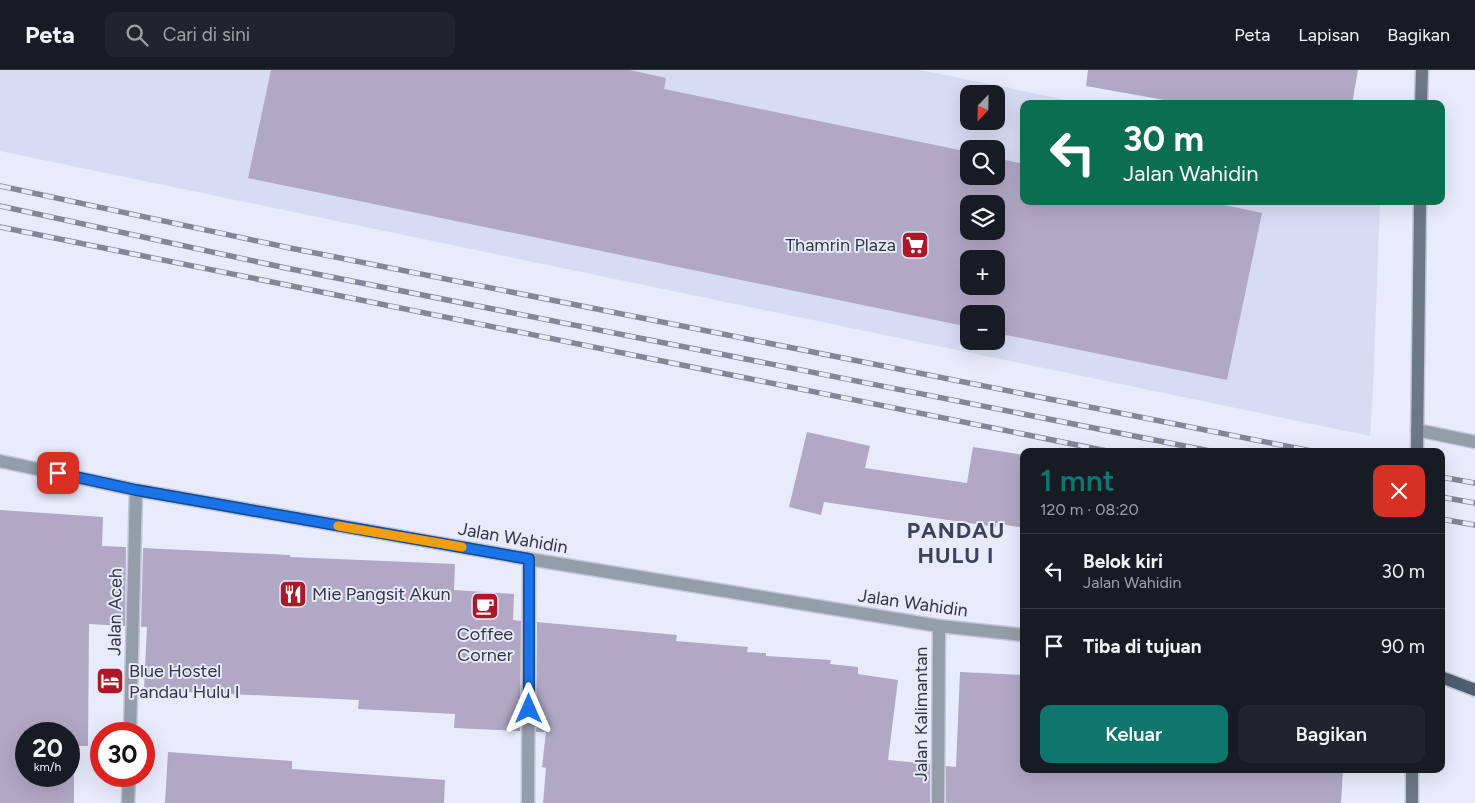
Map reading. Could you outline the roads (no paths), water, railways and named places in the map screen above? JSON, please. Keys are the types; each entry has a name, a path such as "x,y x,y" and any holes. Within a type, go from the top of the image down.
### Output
{"main road":[{"path":"1422,70 1422,100"},
{"path":"1417,448 1420,205"},
{"path":"1445,679 1475,690"},
{"path":"1412,773 1412,803"}],"street":[{"path":"1417,430 1475,442"},
{"name":"Jalan Wahidin","path":"0,461 136,490 529,559 939,626 1020,635"},
{"name":"Jalan Aceh","path":"130,722 136,490"},
{"path":"528,803 529,559"},
{"name":"Jalan Kalimantan","path":"938,803 939,626"},
{"path":"128,787 128,803"}],"railway":[{"path":"0,186 290,248 1296,448"},
{"path":"0,206 286,268 1195,448"},
{"path":"0,227 1092,448"},
{"path":"1445,478 1475,483"},
{"path":"1445,498 1475,503"},
{"path":"1445,520 1475,525"}],"place":[{"name":"Thamrin Plaza","path":"915,245"},
{"name":"Mie Pangsit Akun","path":"293,594"},
{"name":"Coffee Corner","path":"485,606"},
{"name":"Blue Hostel Pandau Hulu I","path":"110,681"}],"district":[{"name":"PANDAU HULU I","path":"956,542"}]}
